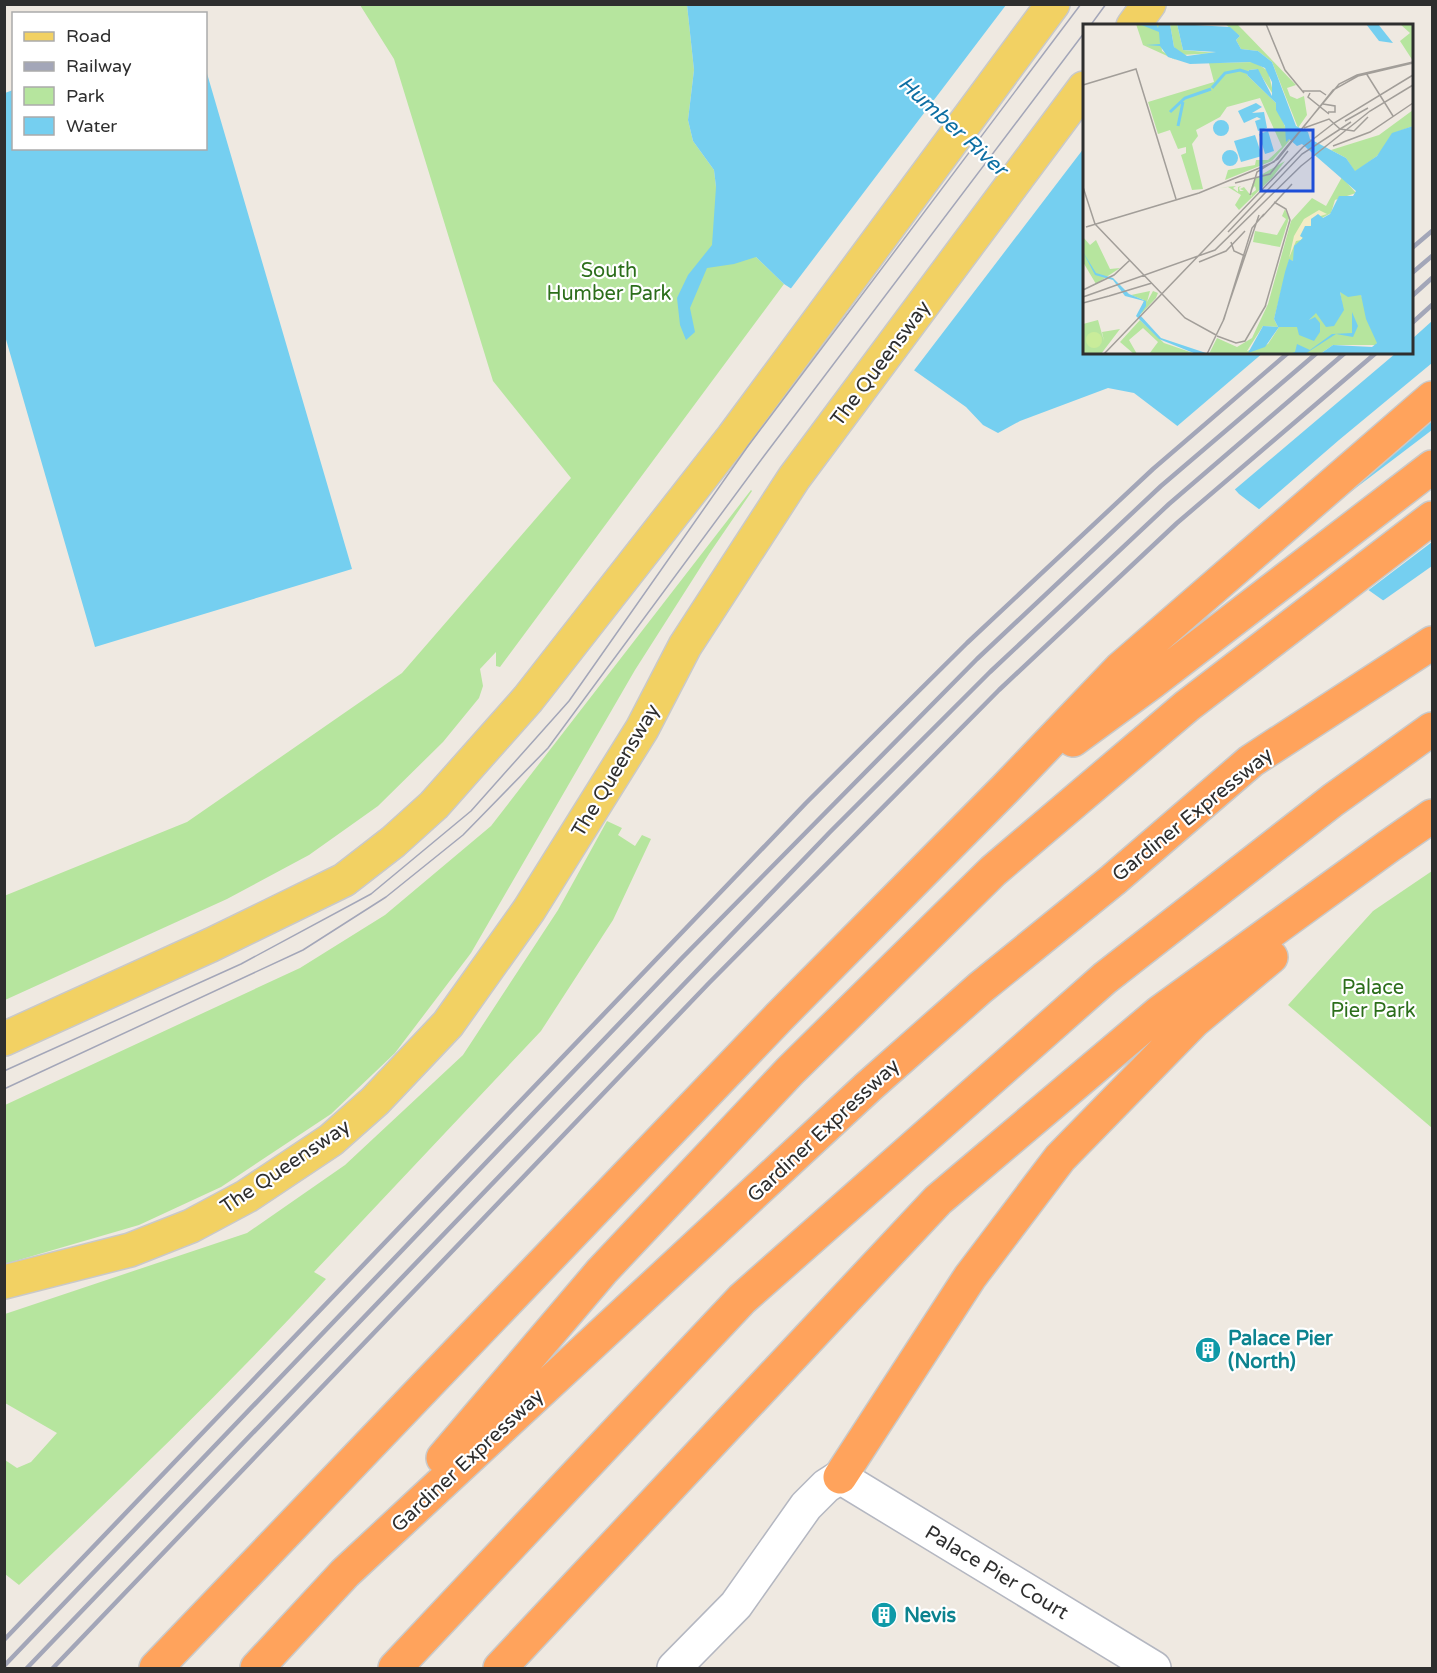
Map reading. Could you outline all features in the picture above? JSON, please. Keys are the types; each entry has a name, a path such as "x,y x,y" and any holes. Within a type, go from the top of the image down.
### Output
{"highway":[{"path":"156,1668 779,1017 1005,789 1121,668 1432,398"},
{"path":"1005,789 1151,683 1432,467"},
{"path":"345,1574 602,1271 790,1071 993,870 1187,706 1432,518"},
{"name":"Gardiner Expressway","path":"257,1668 345,1574 868,1087 981,988 1113,880 1251,761 1432,643"},
{"path":"395,1668 742,1299 1105,978 1333,800 1432,729"},
{"path":"500,1668 938,1200 1160,1012 1432,816"},
{"path":"840,1477 970,1277 1060,1158 1194,1021 1334,904 1350,874"}],"main road":[{"path":"4,1039 211,945 344,880 393,842 434,805 528,699 732,437 1053,4"},
{"path":"1134,24 1149,4"},
{"name":"The Queensway","path":"4,1282 130,1250 191,1226 247,1196 322,1146 375,1101 448,1024 530,910 642,729 690,637 794,478 1083,89"}],"street":[{"path":"674,1668 736,1605 806,1506 826,1486 840,1477"},
{"name":"Palace Pier Court","path":"840,1477 1154,1668"}],"green space":[{"name":"South Humber Park","path":"360,5 687,5 694,70 688,120 693,141 714,170 716,187 756,257 784,284 500,667 496,666 496,652 480,669 483,686 479,698 443,742 378,806 309,855 227,899 5,1000 4,896 187,822 402,673 571,478 493,381 394,59"},
{"path":"751,490 635,670 471,953 395,1053 331,1114 221,1187 139,1225 5,1264 5,1105 300,968 385,915 491,826"},
{"path":"607,821 622,828 618,835 635,846 642,835 651,839 613,920 541,1031 314,1272 326,1279 289,1319 176,1435 19,1585 5,1574 5,1460 17,1468 31,1462 57,1433 5,1403 5,1314 247,1233 345,1165 463,1055 558,910"},
{"name":"Palace Pier Park","path":"1432,871 1432,1128 1288,1005 1373,911"}],"water":[{"name":"Humber River","path":"687,5 1119,5 1087,24 1083,24 1083,354 1413,354 1413,282 1432,289 1432,635 1326,560 1239,494 1180,428 1134,393 1108,388 1020,421 998,433 983,425 966,407 874,342 784,284 756,257 734,264 707,268 690,308 695,332 686,340 680,325 677,298 688,275 712,245 716,187 714,170 693,141 688,120 694,70"},
{"path":"207,73 352,569 95,647 5,336 5,93 12,90 12,150 207,150"}],"pier":[{"path":"1125,4 1154,24 1083,24 1083,149 912,373 789,291 1006,5"},
{"path":"1413,279 1432,286 1432,321 1413,338"},
{"path":"1262,354 1395,354 1233,491 1175,428"},
{"path":"1432,363 1432,415 1303,528 1432,430 1432,542 1366,592 1257,511"},
{"path":"1432,566 1432,638 1381,602"}],"tram line":[{"path":"4,1071 241,964 371,894 471,811 569,701 748,446 1081,4"},
{"path":"1091,24 1106,4"},
{"path":"4,1089 303,950 386,897 463,835 548,748 764,456 1083,34"}],"railway":[{"path":"1413,247 1432,231"},
{"path":"1413,272 1432,256"},
{"path":"1413,295 1432,278"},
{"path":"1413,322 1432,305"},
{"path":"4,1640 806,803 967,643 1153,469 1287,354"},
{"path":"4,1666 682,958 977,659 1161,486 1316,354"},
{"path":"27,1668 830,832 990,672 1169,504 1344,354"},
{"path":"53,1668 709,983 999,690 1177,523 1375,354"}],"place":[{"name":"Palace Pier (North)","path":"1208,1350"},
{"name":"Nevis","path":"884,1615"}]}
